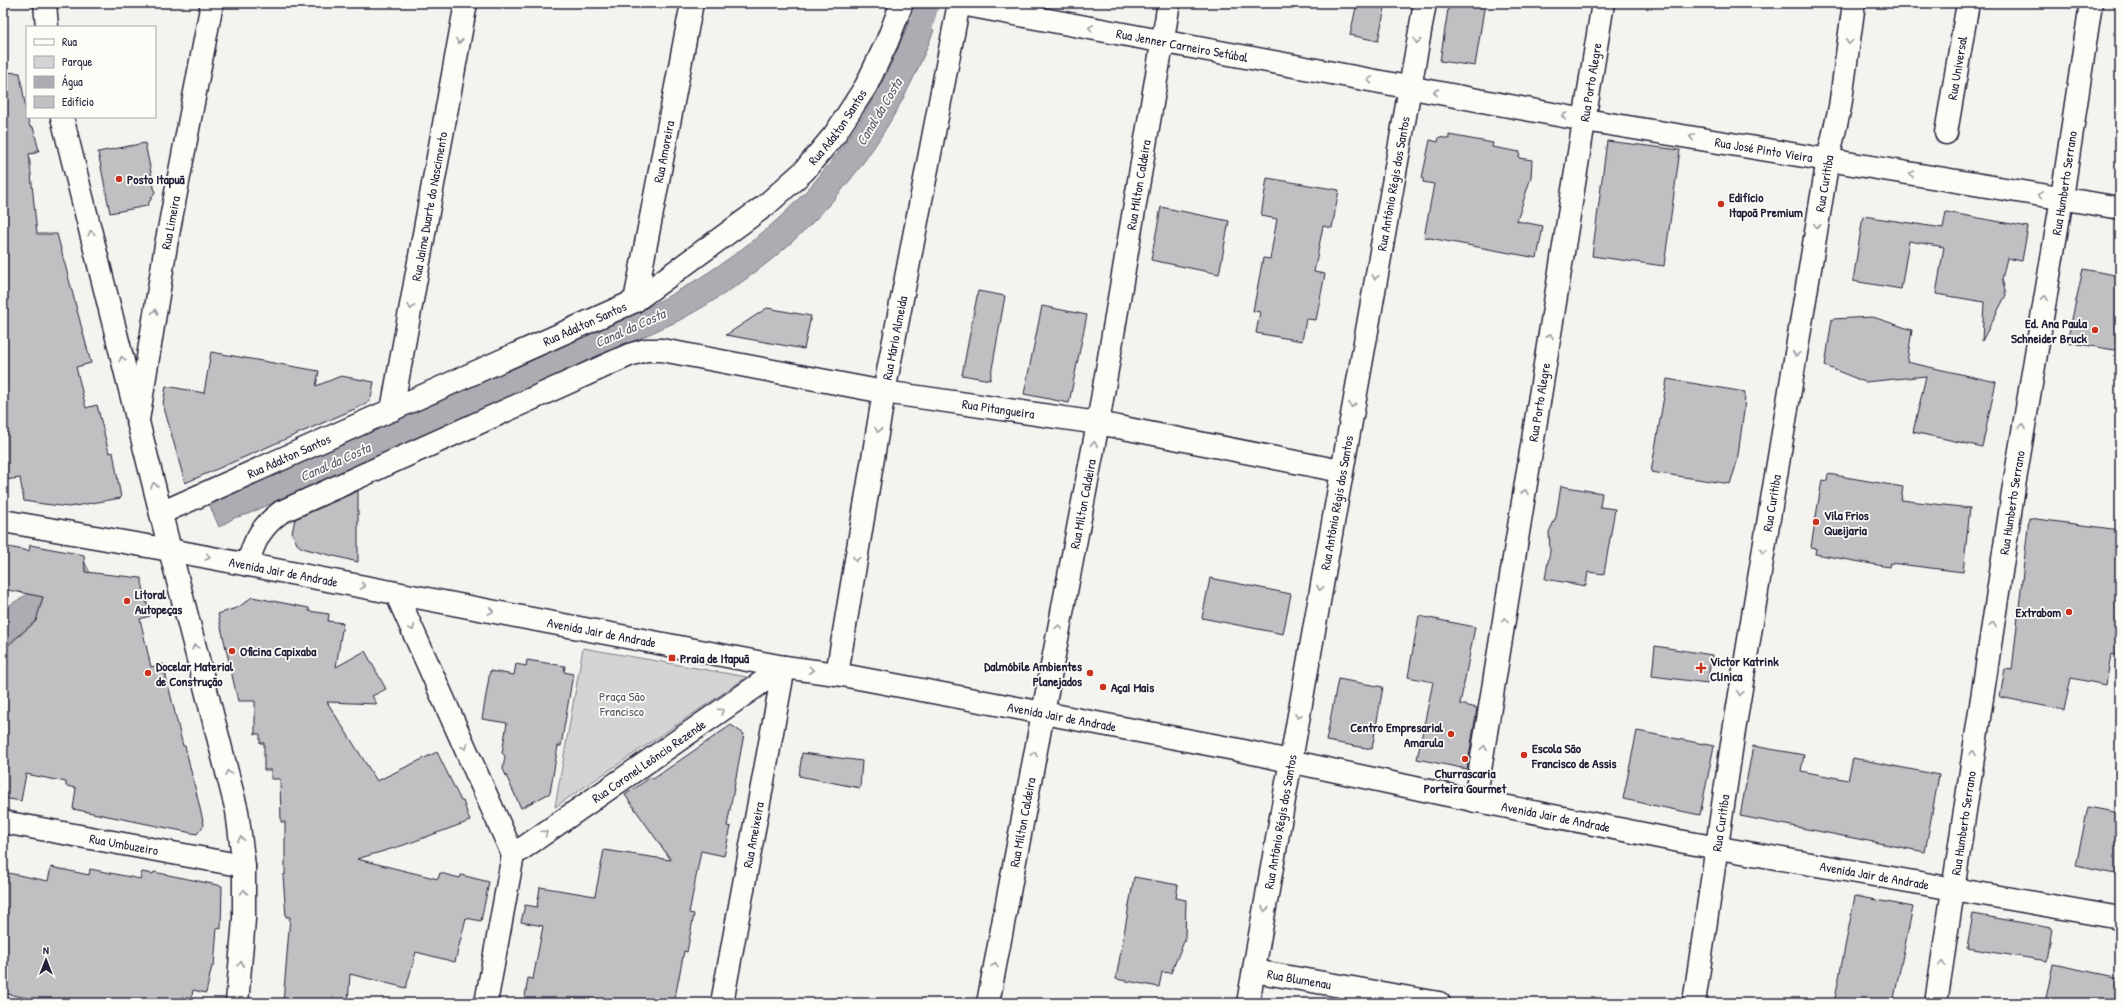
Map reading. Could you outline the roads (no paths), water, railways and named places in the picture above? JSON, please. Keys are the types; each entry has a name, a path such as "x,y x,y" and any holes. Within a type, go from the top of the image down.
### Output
{"street":[{"path":"45,3 47,26"},
{"name":"Rua Limeira","path":"138,420 166,245 212,3"},
{"name":"Rua Jaime Duarte do Nascimento","path":"392,410 466,3"},
{"name":"Rua Amoreira","path":"635,301 692,3"},
{"name":"Rua Adalton Santos","path":"161,513 635,301 766,205 804,171 835,134 866,86 887,42 902,3"},
{"name":"Rua Jenner Carneiro Setúbal","path":"958,3 1409,87"},
{"name":"Rua Mário Almeida","path":"837,674 884,392 958,3"},
{"name":"Rua Milton Caldeira","path":"988,1003 1098,422 1169,3"},
{"name":"Rua Antônio Régis dos Santos","path":"1248,1003 1425,3"},
{"name":"Rua Porto Alegre","path":"1475,801 1603,3"},
{"name":"Rua Curitiba","path":"1694,1003 1716,848 1828,159 1840,107 1854,3"},
{"name":"Rua Universal","path":"1946,133 1968,3"},
{"name":"Rua Humberto Serrano","path":"1936,1003 2014,486 2062,198 2091,3"},
{"name":"Rua José Pinto Vieira","path":"1409,87 1585,120 2120,208"},
{"path":"62,118 170,550 233,791 242,840 244,866 244,919 237,1003"},
{"name":"Rua Pitangueira","path":"248,564 256,539 263,528 281,512 629,355 655,350 884,392 1098,422 1341,471"},
{"name":"Avenida Jair de Andrade","path":"3,521 248,564 784,667 837,674 1042,712 1290,760 1475,801 1716,848 2120,918"},
{"path":"396,593 513,855 486,1003"},
{"name":"Rua Coronel Leôncio Rezende","path":"513,855 784,667"},
{"name":"Rua Ameixeira","path":"722,1003 784,667"},
{"name":"Rua Umbuzeiro","path":"3,822 244,866"},
{"name":"Rua Blumenau","path":"1254,971 1439,1003"}],"water":[{"path":"909,21 934,30 914,77 890,122 863,163 833,201 799,236 762,267 721,296 676,322 248,514 234,518 219,527 210,506 238,489 642,310 688,285 731,257 770,226 805,192 836,155 864,115 888,70"},
{"path":"84,560 93,579 51,608 3,648 3,609"}],"waterway":[{"name":"Canal da Costa","path":"909,56 921,26 927,3"}],"place":[{"name":"Posto Itapuã","path":"119,179"},
{"name":"Edifício Itapoã Premium","path":"1721,204"},
{"name":"Ed. Ana Paula Schneider Bruck","path":"2095,330"},
{"name":"Vila Frios Queijaria","path":"1816,522"},
{"name":"Litoral Autopeças","path":"127,601"},
{"name":"Extrabom","path":"2069,612"},
{"name":"Oficina Capixaba","path":"232,651"},
{"name":"Praia de Itapuã","path":"672,658"},
{"name":"Victor Katrink Clínica","path":"1701,668"},
{"name":"Docelar Material de Construção","path":"148,673"},
{"name":"Dalmóbile Ambientes Planejados","path":"1090,673"},
{"name":"Açaí Mais","path":"1103,687"},
{"name":"Centro Empresarial Amarula","path":"1451,734"},
{"name":"Escola São Francisco de Assis","path":"1524,755"},
{"name":"Churrascaria Porteira Gourmet","path":"1465,759"}],"park label":[{"name":"Praça São Francisco","path":"622,704"}]}
